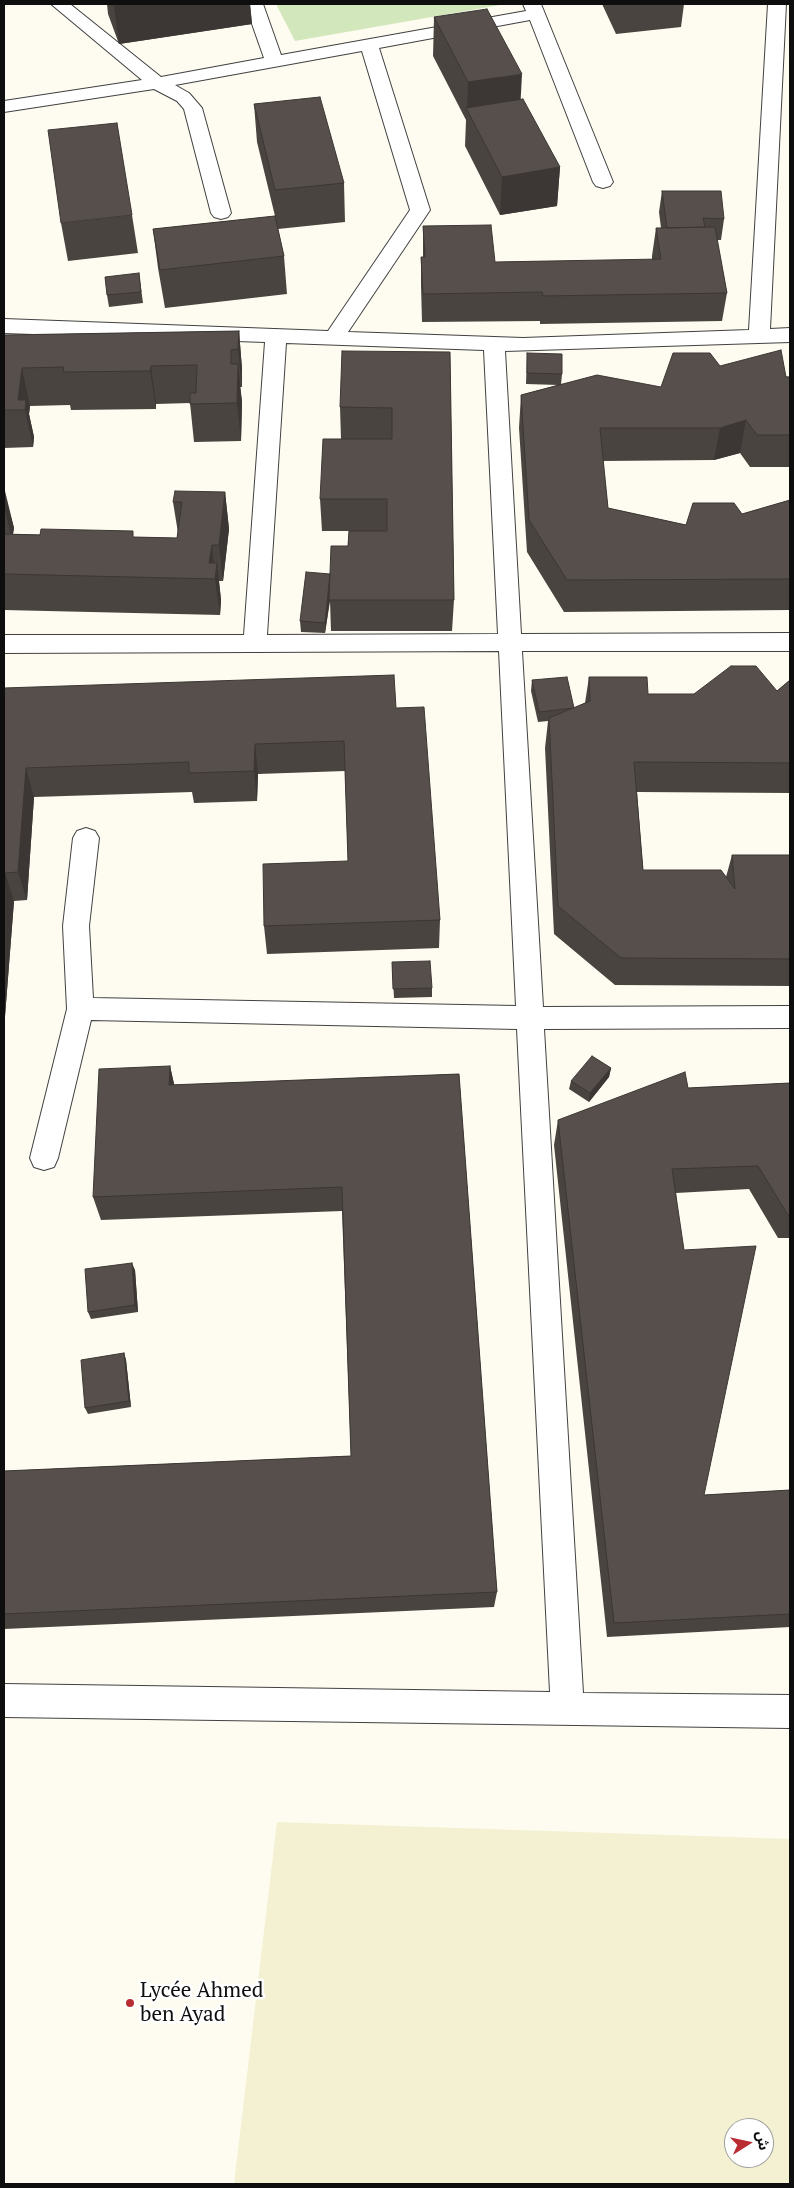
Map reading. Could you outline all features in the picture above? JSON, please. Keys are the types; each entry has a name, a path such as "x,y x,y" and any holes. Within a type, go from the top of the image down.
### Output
{"street":[{"path":"60,4 157,83 183,97 193,108 221,213"},
{"path":"254,4 274,62"},
{"path":"759,335 777,4"},
{"path":"4,107 274,62 534,9 604,182"},
{"path":"333,340 420,210 368,43"},
{"path":"4,326 276,338 494,344 790,335"},
{"path":"255,644 276,338"},
{"path":"494,344 567,1709"},
{"path":"4,644 790,642"},
{"path":"44,1158 80,1009 76,926 86,838"},
{"path":"80,1009 530,1018 790,1016"},
{"path":"4,1701 790,1712"}],"shaded area":[{"path":"277,1822 790,1839 790,2184 234,2184"}],"green space":[{"path":"276,4 500,4 500,5 295,41"}],"building":[{"path":"487,9 522,74 468,82 434,17"},
{"path":"320,97 344,183 275,190 254,104"},
{"path":"523,99 560,167 502,177 466,108"},
{"path":"117,123 132,215 61,223 48,130"},
{"path":"662,191 721,191 724,219 703,218 705,227 667,228"},
{"path":"275,216 284,256 160,270 153,229"},
{"path":"491,225 495,262 661,259 656,228 715,227 727,293 543,296 542,292 423,294 421,257 425,257 423,226"},
{"path":"139,273 141,292 107,295 105,277"},
{"path":"239,331 238,349 231,350 231,364 238,364 237,403 190,404 190,393 196,393 197,365 151,366 150,371 63,372 64,367 22,368 18,400 26,400 25,410 4,410 4,335"},
{"path":"781,350 786,377 790,377 790,435 757,435 746,420 720,428 600,428 608,508 686,525 693,503 734,503 742,514 790,500 790,579 567,580 529,520 521,395 597,375 661,387 673,353 710,353 720,366"},
{"path":"342,351 450,352 454,600 329,600 331,546 348,546 349,531 387,531 387,499 320,499 323,439 392,439 392,408 340,407"},
{"path":"527,353 562,354 562,374 527,373"},
{"path":"175,491 225,492 219,545 212,545 209,563 217,563 215,579 4,574 4,534 40,535 41,529 133,531 133,537 177,538 182,502 173,502"},
{"path":"306,572 330,574 325,623 300,621"},
{"path":"731,666 756,666 777,691 790,680 790,763 634,762 643,870 721,870 735,889 732,855 790,855 790,959 621,958 558,906 549,718 590,701 589,677 647,677 648,694 694,694"},
{"path":"394,675 396,708 424,707 440,920 264,926 263,864 348,861 344,741 255,744 254,771 189,773 189,762 26,768 18,872 5,873 4,885 4,688"},
{"path":"567,677 574,708 539,712 532,680"},
{"path":"430,961 432,988 393,989 392,962"},
{"path":"592,1056 611,1068 590,1093 571,1081"},
{"path":"170,1066 169,1085 459,1074 497,1592 4,1614 4,1471 351,1456 342,1187 93,1197 99,1069"},
{"path":"685,1072 688,1088 790,1083 790,1215 788,1215 758,1166 672,1169 684,1250 756,1246 704,1495 790,1490 790,1614 614,1623 558,1120"},
{"path":"132,1263 135,1305 88,1312 85,1269"},
{"path":"124,1353 129,1401 85,1408 81,1360"}],"place":[{"name":"Lycée Ahmed ben Ayad","path":"130,2003"}]}
